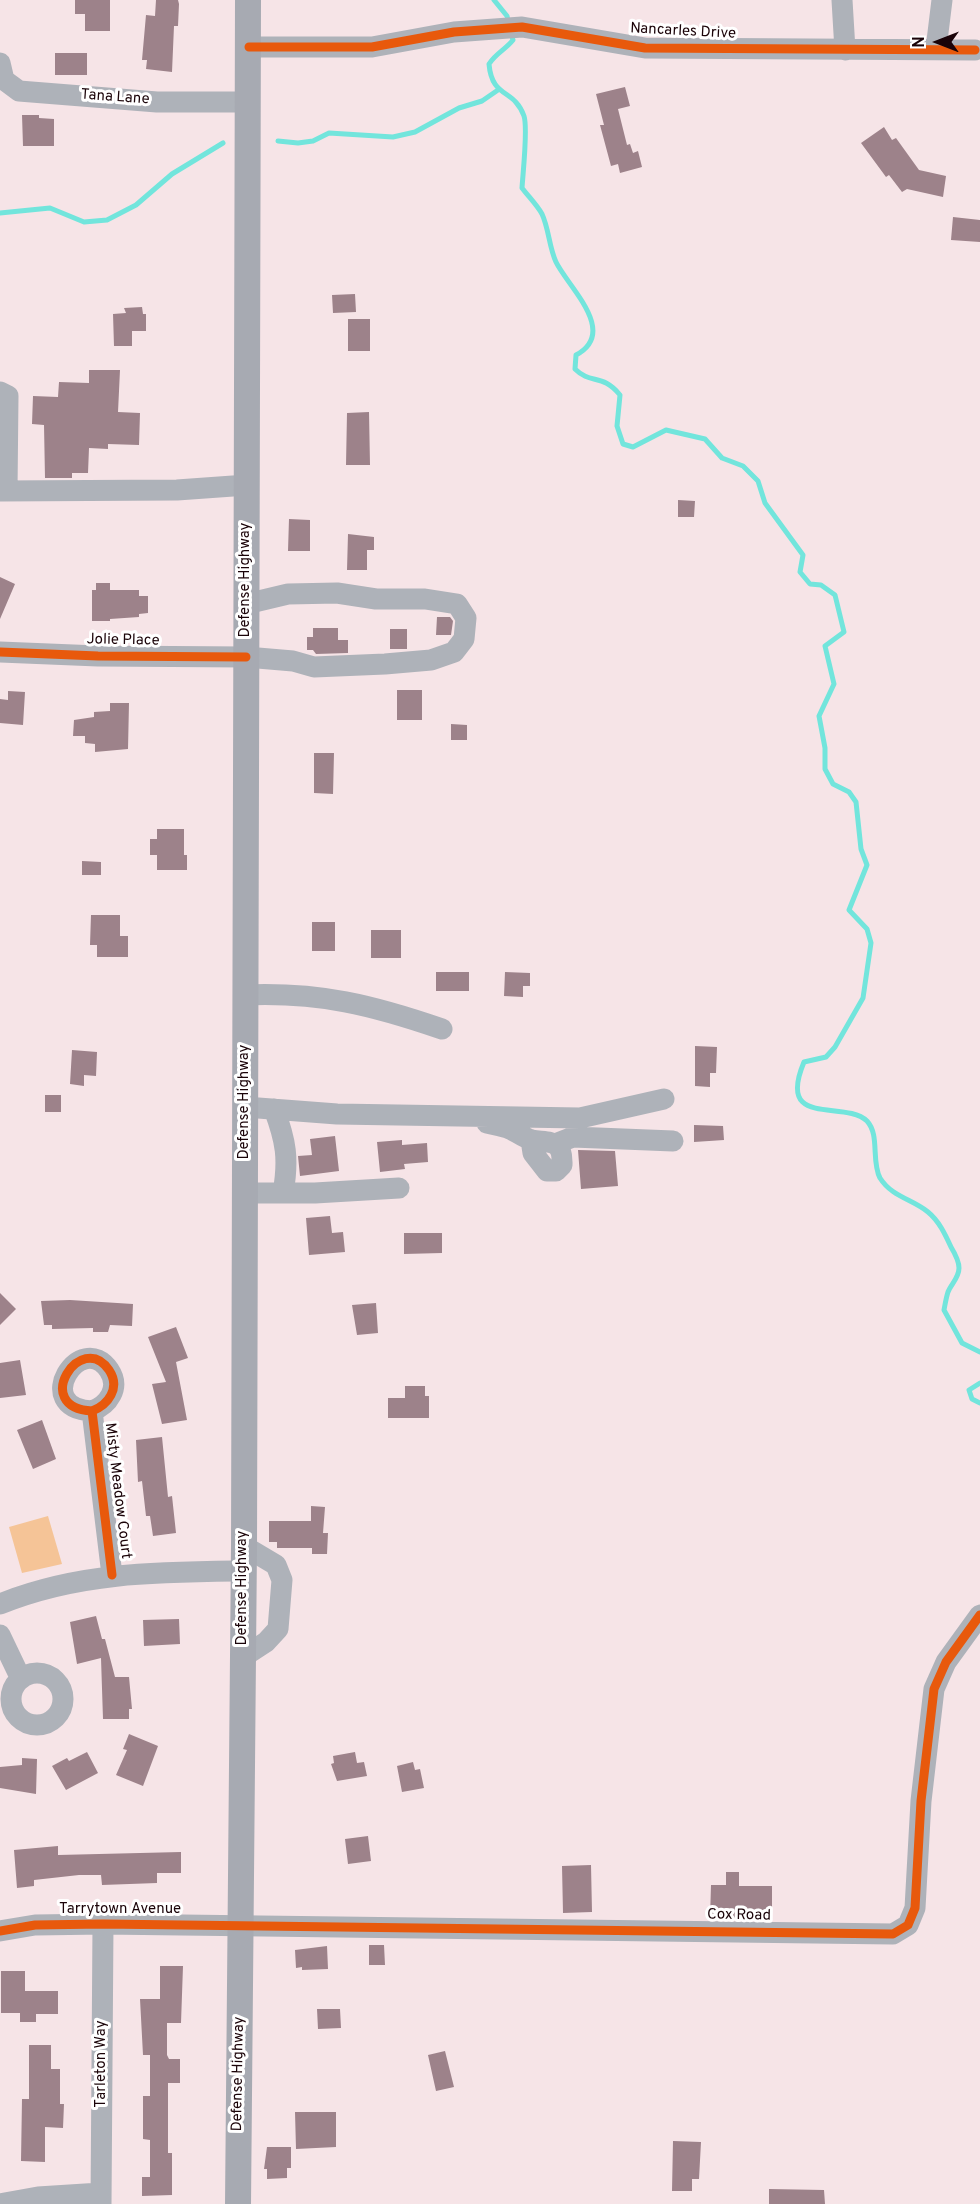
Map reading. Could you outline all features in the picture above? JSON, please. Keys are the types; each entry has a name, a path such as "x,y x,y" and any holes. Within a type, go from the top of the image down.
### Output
{"main road":[{"name":"Defense Highway","path":"238,2204 244,1559 248,0"}],"street":[{"path":"842,0 845,50"},
{"path":"936,49 942,0"},
{"name":"Nancarles Drive","path":"249,46 372,47 454,32 522,27 645,48 978,51"},
{"name":"Tana Lane","path":"0,63 4,80 19,91 157,102 249,102"},
{"path":"0,392 8,396 4,491 177,490 247,485"},
{"name":"Jolie Place","path":"0,652 98,656 246,657 293,661 314,667 431,660 454,652 464,639 466,618 457,604 425,599 376,599 337,593 288,594 246,604"},
{"path":"245,995 310,995 341,999 442,1029"},
{"path":"245,1107 337,1114 580,1118 664,1099"},
{"path":"274,1109 285,1140 287,1160 283,1193"},
{"path":"463,1117 510,1129 531,1140 546,1139 555,1144 562,1154 562,1165 556,1171 547,1171 533,1153 531,1140"},
{"path":"555,1144 573,1137 673,1141"},
{"path":"244,1193 399,1188"},
{"name":"Misty Meadow Court","path":"92,1411 112,1575"},
{"path":"0,1604 32,1591 112,1575 244,1559 276,1565 282,1580 278,1629 266,1642 243,1657"},
{"name":"Cox Road","path":"241,1926 893,1934 902,1931 913,1918 915,1908 921,1801 934,1689 946,1662 980,1615"},
{"path":"0,1635 21,1679"},
{"name":"Tarleton Way","path":"101,2199 103,1924"},
{"name":"Tarrytown Avenue","path":"0,1931 36,1925 241,1926"},
{"path":"0,2204 38,2197 101,2199"}],"shaded area":[{"path":"48,1516 62,1564 22,1573 9,1527"}],"building":[{"path":"75,0 110,0 110,31 85,31 85,14 75,14"},
{"path":"156,0 178,0 179,4 178,26 174,26 172,72 146,69 147,60 142,60 146,15 155,16"},
{"path":"55,53 87,53 87,75 55,75"},
{"path":"625,87 630,106 618,109 627,145 630,144 633,153 638,151 642,167 620,173 618,164 611,166 600,125 604,125 596,94"},
{"path":"22,115 39,115 39,118 54,119 54,146 23,146"},
{"path":"884,127 892,140 896,138 919,170 946,176 943,197 907,189 902,192 889,175 886,177 861,143"},
{"path":"953,217 980,220 980,242 951,240"},
{"path":"355,294 356,312 333,313 332,295"},
{"path":"142,307 143,314 146,314 146,331 132,331 132,346 114,346 113,314 126,313 124,308"},
{"path":"348,319 370,319 370,351 348,351"},
{"path":"89,370 120,370 118,412 140,413 139,445 108,444 108,449 89,448 88,473 72,473 72,478 45,478 44,425 32,424 33,396 58,397 59,382 89,383"},
{"path":"369,412 370,465 346,465 347,413"},
{"path":"678,500 695,501 694,517 678,517"},
{"path":"289,519 310,520 310,551 288,551"},
{"path":"348,534 374,537 374,550 367,550 367,570 347,570"},
{"path":"0,577 15,584 0,619"},
{"path":"96,583 110,583 110,590 139,590 139,596 148,596 148,613 139,614 139,617 92,621 92,590 96,590"},
{"path":"437,617 450,617 453,621 451,635 436,635"},
{"path":"313,628 338,628 338,640 348,640 348,653 316,654 313,650 307,650 307,637 313,637"},
{"path":"390,629 407,629 407,649 390,649"},
{"path":"397,690 422,690 422,720 397,720"},
{"path":"8,691 25,692 23,725 0,723 0,699 8,700"},
{"path":"110,703 129,703 128,749 95,752 95,744 85,743 85,736 73,736 74,720 94,717 94,712 110,711"},
{"path":"451,724 467,725 467,740 451,740"},
{"path":"314,753 334,753 333,794 314,793"},
{"path":"157,829 184,829 184,855 187,855 187,870 157,870 157,855 150,855 150,839 157,839"},
{"path":"82,861 101,862 101,875 82,875"},
{"path":"91,915 120,915 120,936 128,936 128,957 97,957 97,945 90,945"},
{"path":"312,922 335,922 335,951 312,951"},
{"path":"371,930 401,930 401,958 371,958"},
{"path":"436,972 469,972 469,991 436,991"},
{"path":"505,972 530,973 530,986 523,986 523,997 504,996"},
{"path":"695,1046 717,1047 716,1073 710,1073 710,1087 695,1086"},
{"path":"72,1050 97,1052 96,1076 84,1075 84,1086 70,1084"},
{"path":"45,1095 61,1095 61,1112 45,1112"},
{"path":"694,1125 723,1126 724,1140 694,1142"},
{"path":"335,1136 339,1171 300,1176 298,1156 312,1155 310,1139"},
{"path":"402,1140 402,1145 427,1143 428,1162 404,1164 405,1169 380,1172 377,1142"},
{"path":"578,1150 615,1151 618,1186 581,1189"},
{"path":"330,1216 332,1233 343,1232 345,1252 309,1255 306,1218"},
{"path":"404,1233 442,1233 442,1253 404,1254"},
{"path":"0,1293 16,1309 0,1325"},
{"path":"70,1300 133,1304 132,1326 110,1325 108,1332 93,1332 93,1328 52,1329 52,1325 44,1325 41,1301"},
{"path":"376,1303 378,1333 357,1335 352,1305"},
{"path":"176,1327 188,1358 176,1362 187,1420 162,1424 152,1384 166,1382 148,1337"},
{"path":"20,1360 26,1395 0,1398 0,1363"},
{"path":"405,1386 425,1386 425,1396 429,1396 429,1418 388,1418 388,1398 405,1398"},
{"path":"42,1420 56,1459 33,1469 17,1430"},
{"path":"162,1437 168,1497 172,1496 176,1533 153,1536 150,1516 146,1516 142,1481 138,1482 136,1440"},
{"path":"311,1506 325,1507 323,1533 328,1533 327,1554 312,1554 312,1548 277,1548 277,1542 269,1542 269,1521 311,1521"},
{"path":"96,1616 115,1677 129,1677 132,1709 129,1709 129,1719 103,1719 101,1658 77,1664 70,1622"},
{"path":"179,1619 180,1644 144,1646 143,1620"},
{"path":"129,1734 158,1746 143,1786 116,1775 127,1750 123,1749"},
{"path":"87,1752 98,1773 66,1790 52,1766 67,1758 69,1761"},
{"path":"355,1752 357,1763 364,1762 367,1776 337,1781 331,1764 334,1763 333,1756"},
{"path":"22,1758 37,1759 36,1794 0,1788 0,1767 22,1765"},
{"path":"413,1762 415,1770 420,1769 424,1788 402,1792 397,1766"},
{"path":"368,1836 371,1861 348,1864 345,1839"},
{"path":"58,1846 58,1855 181,1852 181,1873 157,1873 157,1883 102,1885 101,1875 79,1875 34,1880 34,1886 17,1888 14,1850"},
{"path":"591,1865 592,1912 563,1913 562,1866"},
{"path":"726,1872 739,1872 739,1886 772,1886 772,1920 710,1919 711,1885 726,1885"},
{"path":"369,1945 384,1945 385,1965 369,1965"},
{"path":"327,1946 328,1969 302,1970 302,1967 296,1968 295,1950"},
{"path":"160,1966 183,1966 181,2023 167,2023 167,2055 169,2059 180,2059 180,2083 168,2083 168,2153 172,2153 172,2195 142,2196 142,2177 150,2177 150,2140 143,2139 143,2096 150,2096 150,2055 143,2055 140,1999 160,1999"},
{"path":"1,1971 25,1971 25,1991 58,1991 58,2014 36,2014 36,2022 20,2022 20,2013 1,2013"},
{"path":"317,2009 340,2009 341,2028 318,2029"},
{"path":"29,2045 51,2045 51,2069 60,2069 60,2104 64,2104 63,2128 45,2127 45,2162 21,2161 22,2099 29,2099"},
{"path":"445,2051 454,2087 436,2091 428,2055"},
{"path":"295,2112 336,2112 336,2147 296,2149"},
{"path":"673,2141 701,2142 699,2179 692,2179 692,2191 672,2191"},
{"path":"267,2147 291,2147 291,2168 287,2168 287,2178 267,2179 267,2169 264,2169"},
{"path":"769,2189 824,2190 825,2204 769,2204"}],"waterway":[{"path":"494,0 507,16 509,24"},
{"path":"511,33 513,40 489,64 491,75 494,83 515,101 524,116 522,188 542,214 556,262 587,309 592,322 593,334 588,345 576,355 575,369 586,377 608,384 620,395 617,426 623,444 633,447 666,430 705,439 722,458 743,466 758,481 765,503 803,555 800,572 810,584 821,585 835,595 844,632 825,646 834,684 819,716 825,748 825,769 833,784 849,792 856,802 861,849 867,865 849,910 867,929 871,943 863,998 835,1047 826,1057 804,1062 798,1083 799,1096 806,1104 816,1108 857,1115 867,1121 873,1133 877,1171 880,1178 890,1190 932,1216 955,1254 959,1272 948,1292 944,1310 962,1343 980,1352"},
{"path":"278,141 298,143 313,141 329,133 393,137 415,132 459,108 482,101 498,90"},
{"path":"0,213 50,208 84,222 107,220 136,205 172,174 223,143"},
{"path":"980,1383 969,1390 972,1399 980,1403"}],"cycle path":[{"path":"249,47 372,47 454,32 522,27 645,48 975,50"},
{"path":"0,652 98,656 246,657"},
{"path":"92,1411 74,1407 65,1398 63,1386 67,1374 75,1364 86,1359 98,1360 109,1370 114,1383 108,1400 92,1411 112,1575"},
{"path":"0,1931 35,1925 103,1924 893,1934 908,1925 915,1908 921,1801 934,1689 946,1662 980,1615"}]}
